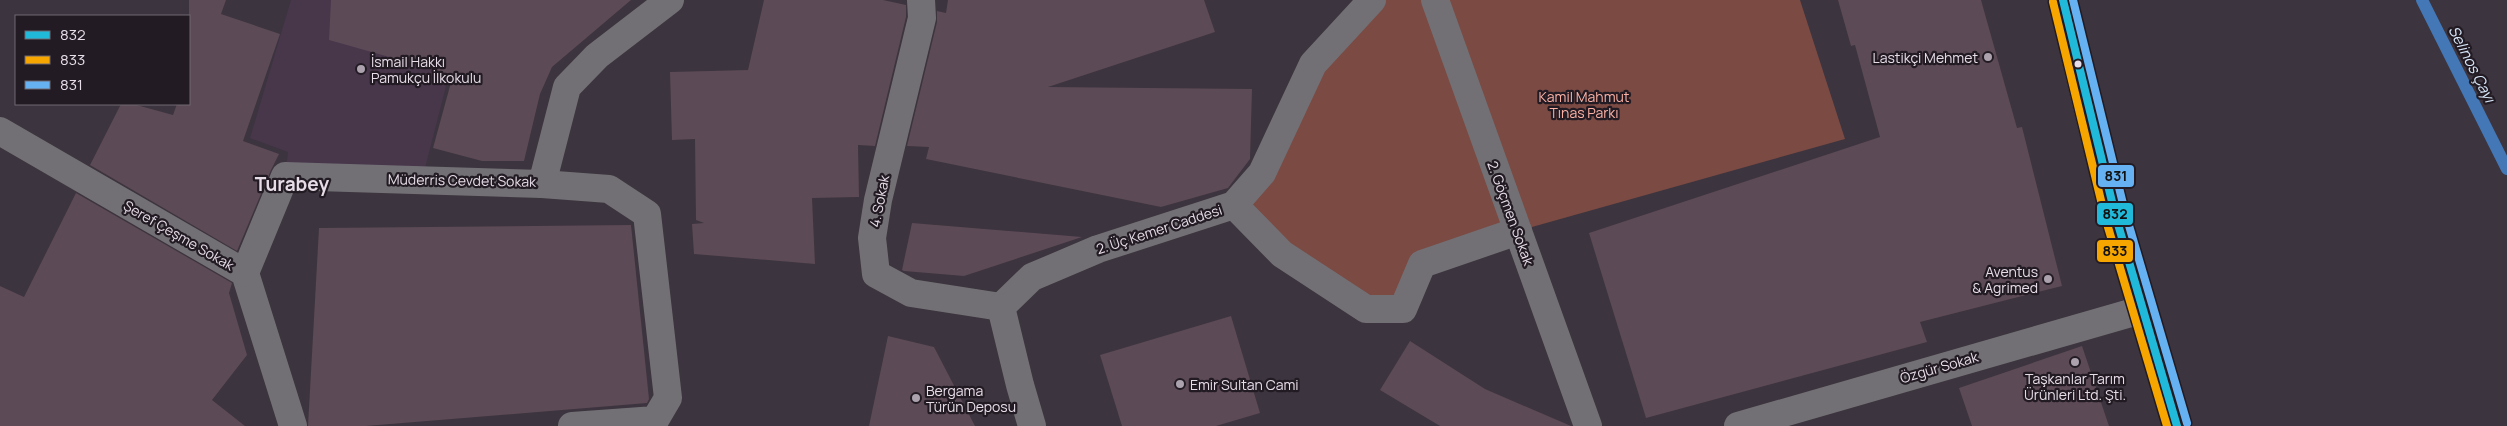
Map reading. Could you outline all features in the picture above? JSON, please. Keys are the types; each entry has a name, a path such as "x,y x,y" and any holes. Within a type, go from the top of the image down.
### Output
{"main road":[{"path":"2063,0 2076,64 2141,310 2177,426"}],"street":[{"name":"Müderris Cevdet Sokak","path":"245,273 285,176 542,184 567,87 597,56 670,0"},
{"name":"4. Sokak","path":"921,0 922,18 878,200 872,238 876,274 911,293 1001,307"},
{"name":"2. Üç Kemer Caddesi","path":"1001,307 1032,277 1098,249 1234,205 1262,173 1313,64 1372,0"},
{"name":"2. Göçmen Sokak","path":"1436,0 1588,426"},
{"name":"Şeref Çeşme Sokak","path":"0,131 245,273 293,426"},
{"path":"542,184 609,189 647,214 668,398 655,420 572,426"},
{"path":"1234,205 1282,254 1366,309 1403,309 1422,264 1518,231"},
{"path":"1001,307 1032,426"},
{"name":"Özgür Sokak","path":"1738,426 2141,310"}],"shaded area":[{"name":"İsmail Hakkı Pamukçu İlkokulu","path":"291,0 468,0 422,180 285,176 288,152 250,138"}],"green space":[{"name":"Kamil Mahmut Tınas Parkı","path":"1372,0 1800,0 1845,139 1518,231 1422,264 1403,309 1366,309 1234,205 1313,64"}],"building":[{"path":"189,0 226,0 221,14 280,34 243,141 279,154 237,251 90,165 120,105 137,105 173,115 177,105 190,105"},
{"path":"331,0 631,0 552,67 540,94 524,161 482,161 433,148 453,75 329,40"},
{"path":"764,0 883,0 906,5 906,17 875,146 858,145 859,197 812,198 815,264 694,254 692,224 704,223 696,220 695,139 672,140 670,72 748,70"},
{"path":"948,0 1204,0 1215,32 1048,87 1252,89 1250,159 1228,188 1161,207 926,159 929,147 907,146 937,22 937,11 946,13"},
{"path":"1838,0 1981,0 2017,128 2022,127 2062,286 1920,322 1927,342 1646,418 1589,233 1880,137 1855,45 1851,46"},
{"path":"76,193 232,283 229,293 247,355 212,400 245,426 0,426 0,286 24,297"},
{"path":"912,223 1082,237 964,276 904,271 902,270"},
{"path":"631,225 649,399 647,403 366,426 308,426 319,228"},
{"name":"Emir Sultan Cami","path":"1231,316 1260,413 1216,426 1122,426 1100,355"},
{"name":"Bergama Türün Deposu","path":"888,336 934,347 975,426 869,426"},
{"path":"1410,341 1485,389 1571,426 1440,426 1380,390"},
{"path":"2082,346 2109,426 1972,426 1959,388"}],"waterway":[{"name":"Selinos Çayı","path":"2422,0 2507,169"}],"transit line":[{"name":"832","path":"2063,0 2115,214 2177,426"},
{"name":"831","path":"2073,0 2125,212 2187,423"},
{"name":"833","path":"2053,2 2105,217 2167,426"}],"place":[{"name":"Lastikçi Mehmet","path":"1988,57"},
{"name":"İsmail Hakkı Pamukçu İlkokulu","path":"361,69"},
{"name":"Aventus & Agrimed","path":"2048,279"},
{"name":"Taşkanlar Tarım Ürünleri Ltd. Şti.","path":"2075,362"},
{"name":"Emir Sultan Cami","path":"1180,384"},
{"name":"Bergama Türün Deposu","path":"916,398"}],"district":[{"name":"Turabey","path":"292,184"}]}
